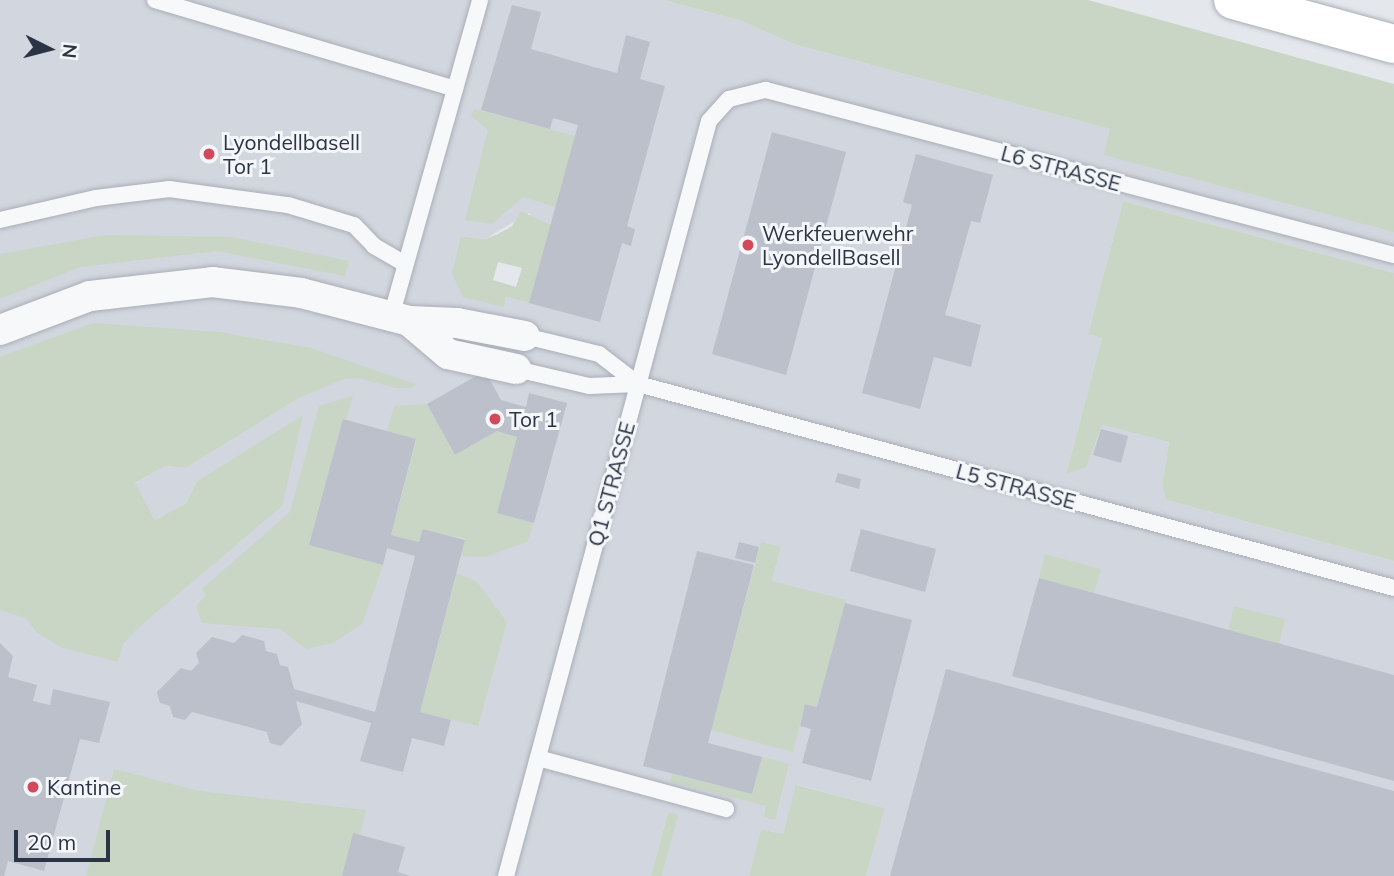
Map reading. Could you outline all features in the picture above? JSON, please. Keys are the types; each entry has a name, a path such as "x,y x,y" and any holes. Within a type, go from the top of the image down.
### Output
{"highway":[{"path":"1233,0 1394,44"}],"street":[{"path":"0,330 90,296 212,282 301,293 400,319 457,323 525,336"},
{"path":"400,319 448,354 516,369"}],"lane":[{"path":"155,0 455,89"},
{"path":"400,319 405,264 480,0"},
{"name":"L6 STRASSE","path":"729,99 766,90 1394,255"},
{"name":"Q1 STRASSE","path":"506,876 709,121 729,99"},
{"path":"0,220 96,198 169,189 288,205 354,225 374,246 405,264"},
{"path":"525,336 599,354 638,384"},
{"path":"516,369 589,386 638,384"},
{"name":"L5 STRASSE","path":"638,384 1394,588"},
{"path":"538,758 726,808"}],"shaded area":[{"path":"0,0 663,0 742,21 793,44 1394,205 1394,273 1123,201 1088,334 1102,338 1066,474 1102,425 1169,442 1162,486 1166,500 1394,561 1394,876 866,876 885,808 797,785 783,834 761,829 749,876 662,876 677,816 668,812 651,876 0,876 0,584 138,628 302,416 197,481 186,503 155,520 134,484 166,466 186,468 301,397 0,450","holes":["529,213 535,221 529,303 506,297 504,306 461,236 485,239","497,431 497,513 461,555 465,540 395,517 416,439 455,455","781,547 772,581 816,707 805,704 754,565"]}],"green space":[{"path":"663,0 1088,0 1394,84 1394,232 1104,155 1110,129 793,44 742,21"},
{"path":"474,109 575,136 556,207 523,197 492,224 465,220 488,130 471,116"},
{"path":"1123,201 1394,273 1394,561 1166,500 1162,486 1169,442 1102,425 1086,467 1066,474 1102,338 1088,334"},
{"path":"521,211 551,225 529,303 506,297 504,307 463,297 452,274 461,236 485,239 512,226","holes":["498,262 522,268 516,287 493,280"]},
{"path":"105,235 232,237 349,261 345,276 217,251 80,267 0,299 0,254"},
{"path":"93,323 219,332 311,348 415,384 412,388 396,388 358,378 344,379 301,397 186,468 166,466 135,483 155,520 186,503 197,481 303,415 282,506 138,628 123,644 118,662 62,648 36,632 26,618 0,610 0,357"},
{"path":"353,396 309,545 383,565 362,624 333,643 306,649 280,629 202,623 196,606 206,595 202,589 290,512 319,406"},
{"path":"427,404 455,455 497,431 517,437 497,513 534,523 527,542 485,557 461,556 465,539 423,529 419,542 391,535 416,440 387,431 394,406"},
{"path":"761,542 781,547 772,581 846,600 817,707 805,704 793,752 711,730"},
{"path":"1045,554 1101,569 1094,593 1039,578"},
{"path":"457,573 477,582 507,622 478,726 420,712"},
{"path":"1234,606 1285,619 1279,644 1228,630"},
{"path":"762,757 789,764 775,820 764,817 766,806 671,782 672,774 752,794"},
{"path":"114,769 199,791 366,810 360,835 353,833 342,876 86,876"},
{"path":"796,785 885,808 866,876 749,876 761,829 783,834"},
{"path":"668,812 678,815 662,876 651,876"}],"building":[{"path":"512,5 541,12 531,49 594,67 617,73 626,35 650,42 640,79 665,86 627,226 635,229 631,246 622,243 600,322 529,303 578,125 553,118 550,129 481,110"},
{"path":"772,132 846,152 786,375 712,354"},
{"path":"916,154 993,175 980,223 971,221 945,315 981,325 971,367 934,357 920,409 862,393 912,205 903,202"},
{"path":"485,371 501,400 526,407 529,393 567,403 534,523 497,513 517,437 497,431 455,455 427,404"},
{"path":"343,419 416,439 391,535 419,542 423,529 465,540 420,712 451,720 444,746 412,738 403,772 360,761 371,723 296,701 302,724 281,746 270,743 267,732 192,712 185,720 173,717 170,706 160,703 157,692 181,668 191,671 199,663 196,653 212,637 234,643 242,635 264,641 266,651 277,654 280,665 288,667 294,689 375,712 415,556 387,548 383,565 309,545"},
{"path":"1101,429 1128,436 1121,463 1093,455"},
{"path":"838,473 861,479 859,489 835,482"},
{"path":"861,529 936,549 925,592 850,571"},
{"path":"739,542 759,547 755,563 735,558"},
{"path":"697,551 754,565 708,743 762,757 752,794 643,766"},
{"path":"1039,578 1394,675 1394,781 1012,676"},
{"path":"845,603 912,620 871,781 802,763 811,729 800,726 805,704 817,707"},
{"name":"Kantine","path":"0,643 13,656 8,677 37,685 33,701 50,705 53,689 110,702 99,743 80,739 44,871 8,861 4,876 0,876"},
{"path":"946,669 1394,791 1394,876 890,876"},
{"path":"353,833 405,847 398,872 410,876 342,876"}],"place":[{"name":"Lyondellbasell Tor 1","path":"209,154"},
{"name":"Werkfeuerwehr LyondellBasell","path":"748,245"},
{"name":"Tor 1","path":"495,419"},
{"name":"Kantine","path":"33,787"}]}
